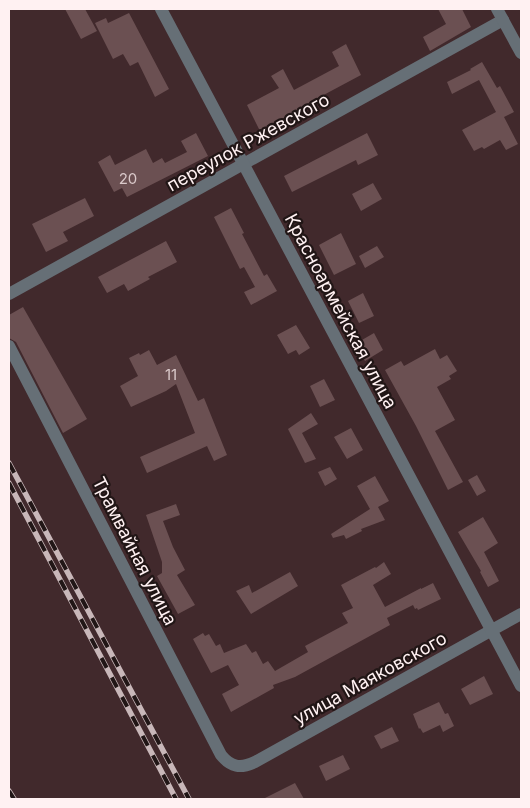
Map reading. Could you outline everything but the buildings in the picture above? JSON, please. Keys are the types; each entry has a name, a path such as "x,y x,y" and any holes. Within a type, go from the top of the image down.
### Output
{"street":[{"name":"Красноармейская улица","path":"161,9 521,686"},
{"name":"переулок Ржевского","path":"9,294 243,165 500,14"},
{"path":"500,14 521,53"},
{"name":"Трамвайная улица","path":"9,346 220,755 235,767"},
{"name":"улица Маяковского","path":"235,767 245,767 255,762 521,614"}],"railway":[{"path":"9,463 189,799"},
{"path":"9,483 176,799"},
{"path":"9,791 14,799"}]}
